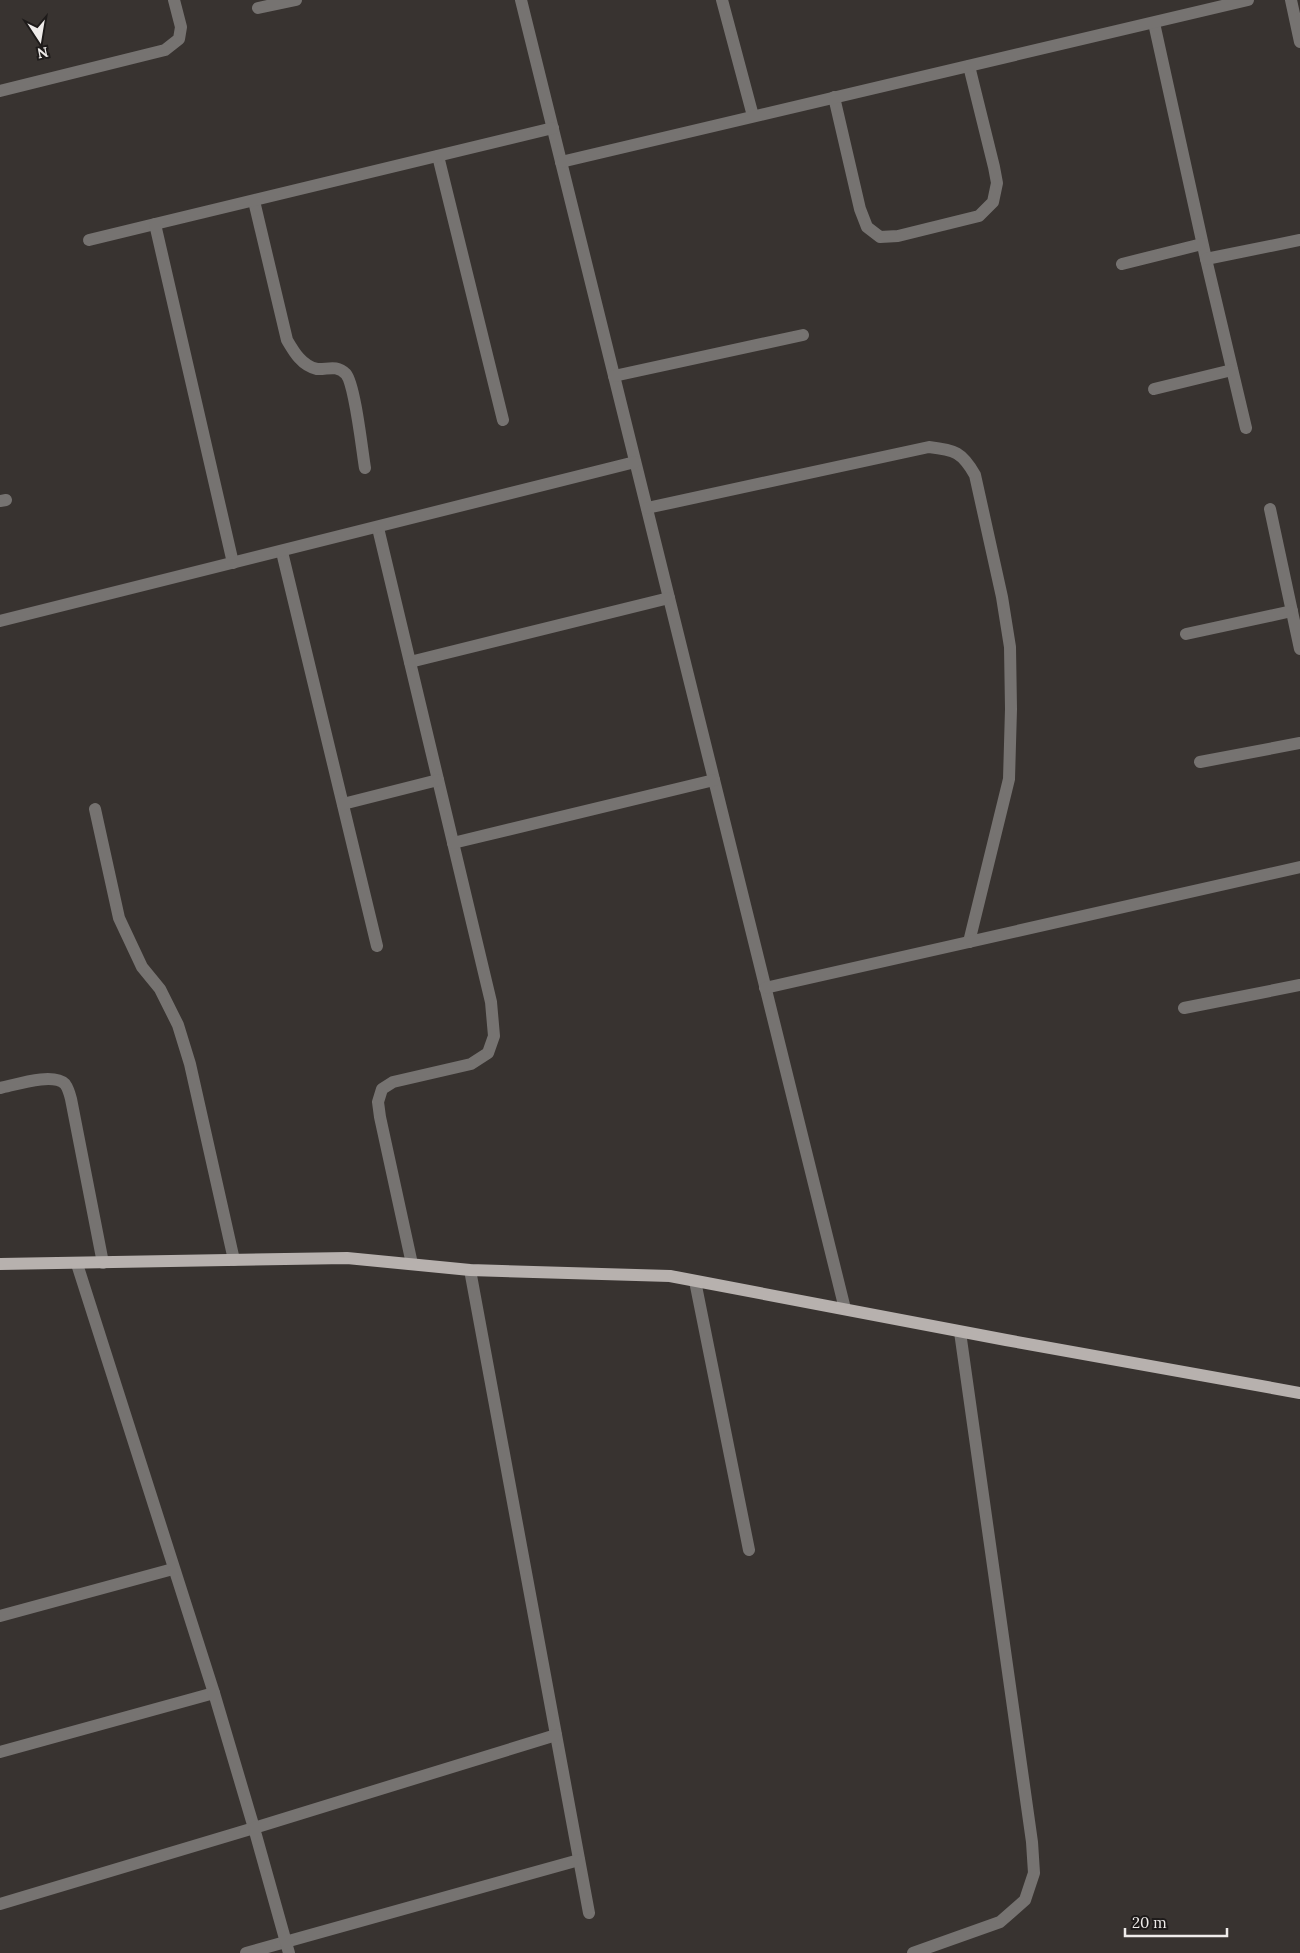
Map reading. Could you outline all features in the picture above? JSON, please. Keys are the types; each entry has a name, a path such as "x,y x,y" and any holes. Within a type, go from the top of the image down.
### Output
{"main road":[{"path":"0,1264 347,1258 470,1270 670,1276 960,1332 1300,1393"}],"street":[{"path":"0,91 165,50 179,39 181,26 174,0"},
{"path":"258,8 296,0"},
{"path":"521,0 845,1309"},
{"path":"722,0 753,116"},
{"path":"561,162 1248,0"},
{"path":"1291,0 1300,42"},
{"path":"1154,22 1202,244 1246,428"},
{"path":"834,97 860,209 867,227 880,236 898,236 978,216 993,202 997,183 996,175 968,66"},
{"path":"89,240 552,128"},
{"path":"438,156 503,420"},
{"path":"254,200 287,340 300,360 316,368 332,367 346,374 352,388 365,468"},
{"path":"155,224 233,563"},
{"path":"1206,259 1300,240"},
{"path":"1122,264 1202,244"},
{"path":"614,376 803,335"},
{"path":"1154,389 1232,370"},
{"path":"647,508 929,447 951,450 966,460 975,475 1002,597 1010,648 1011,709 1008,779 969,942"},
{"path":"0,621 378,528 635,462"},
{"path":"1270,509 1300,649"},
{"path":"378,528 491,1002 494,1036 488,1053 471,1064 393,1082 382,1089 378,1102 380,1117 412,1264"},
{"path":"282,552 377,946"},
{"path":"410,662 669,598"},
{"path":"1186,634 1292,611"},
{"path":"1200,762 1300,743"},
{"path":"343,804 438,780"},
{"path":"453,843 714,780"},
{"path":"95,808 119,918 142,966 160,989 178,1025 190,1064 234,1260"},
{"path":"765,988 1300,868"},
{"path":"1184,1008 1300,985"},
{"path":"0,1088 34,1080 54,1079 65,1084 72,1099 103,1263"},
{"path":"77,1264 214,1693 288,1947"},
{"path":"470,1270 589,1913"},
{"path":"695,1280 749,1550"},
{"path":"913,1953 1000,1922 1025,1900 1034,1873 1032,1842 960,1332"},
{"path":"0,1616 173,1569"},
{"path":"0,1752 214,1693"},
{"path":"0,1904 556,1735"},
{"path":"246,1953 288,1947 579,1860"}]}
